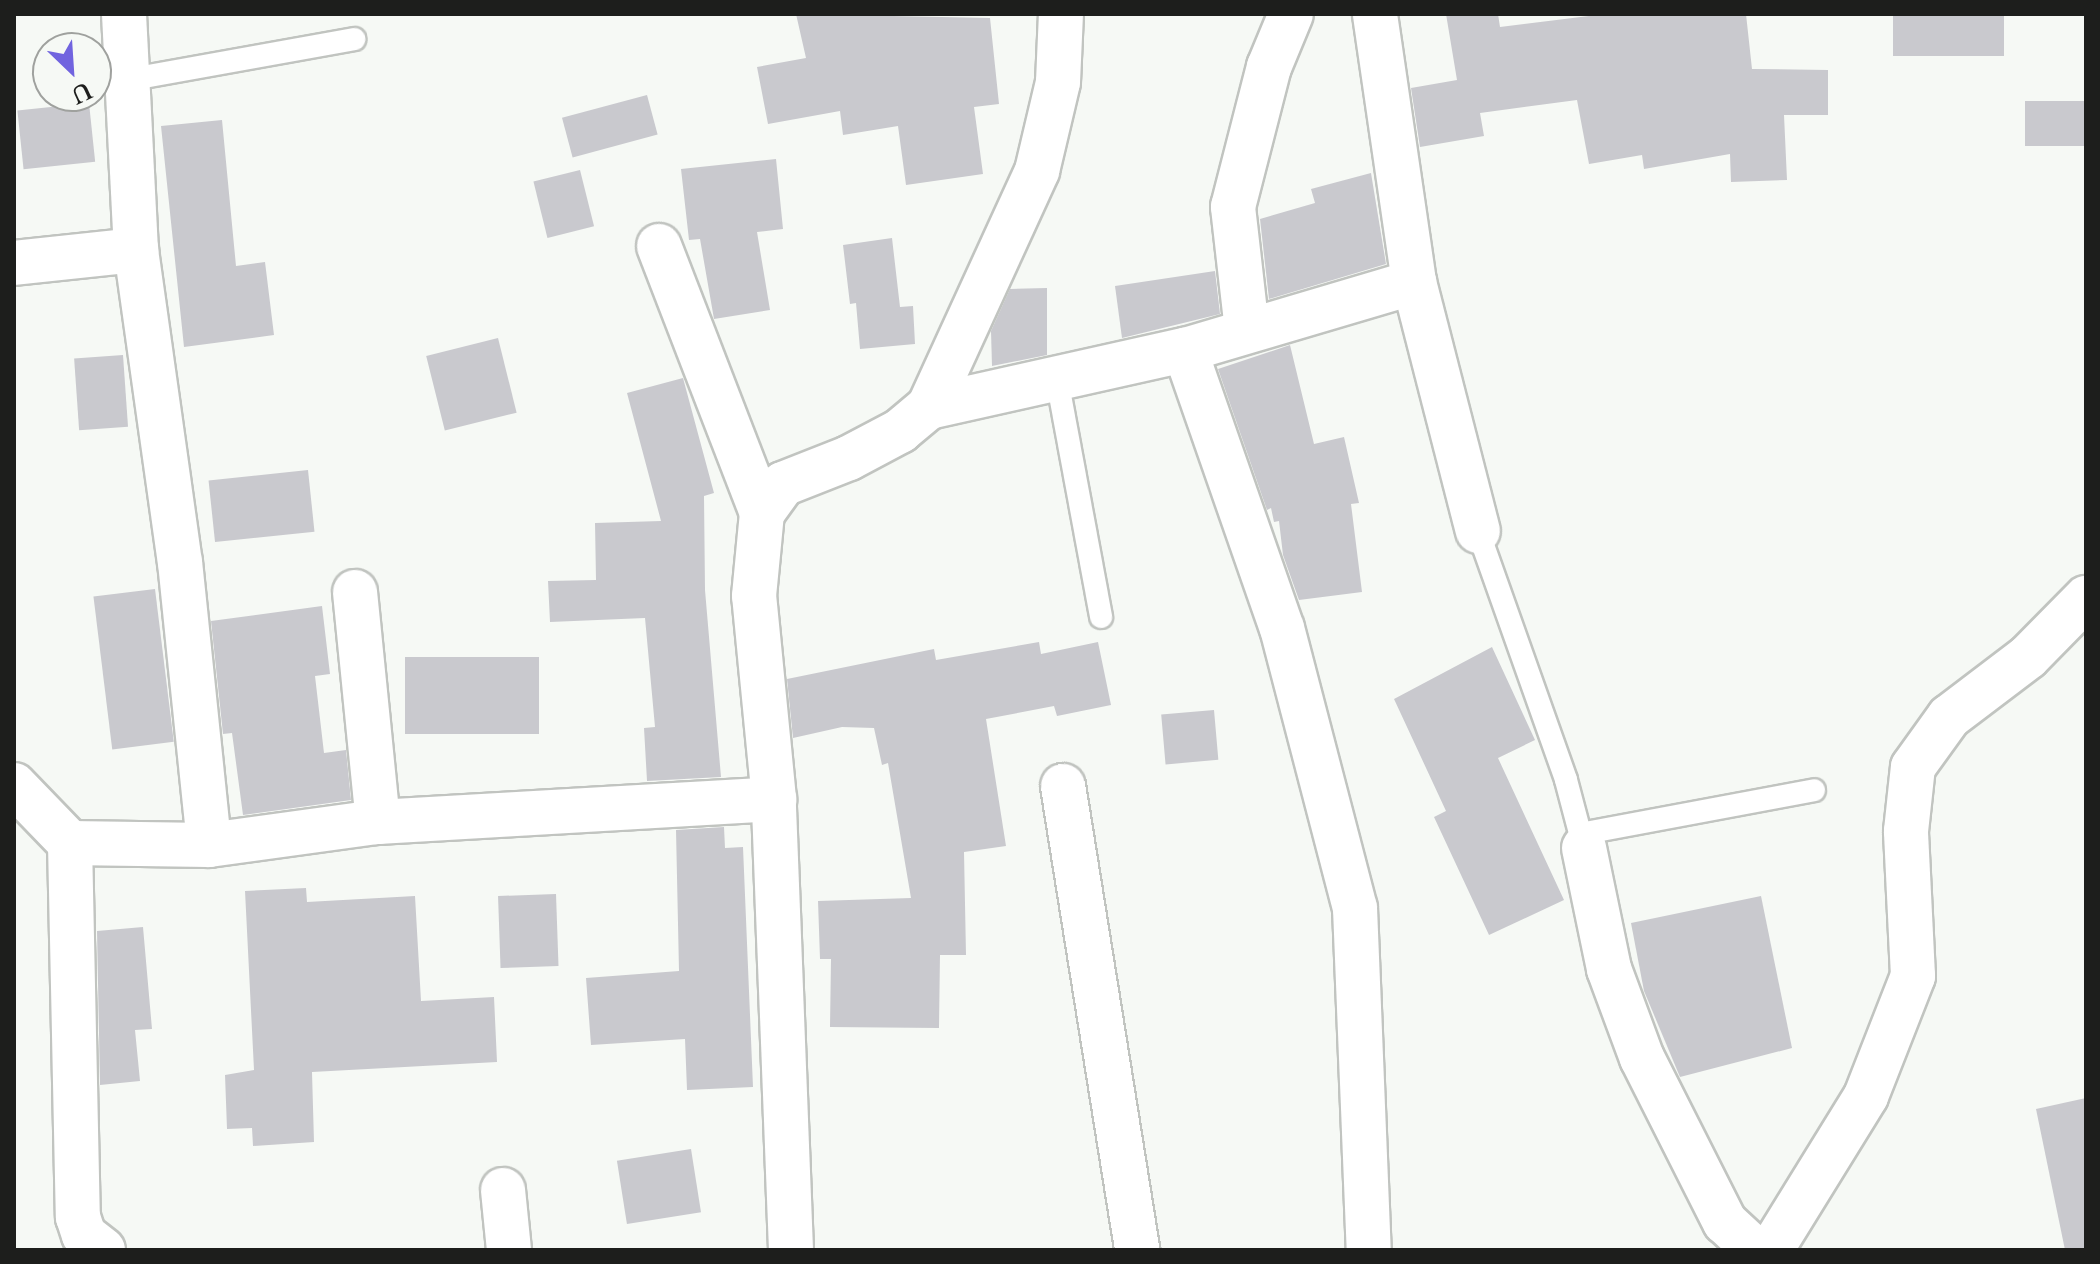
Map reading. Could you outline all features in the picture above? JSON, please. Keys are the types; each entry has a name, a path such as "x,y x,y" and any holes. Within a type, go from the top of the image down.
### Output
{"street":[{"path":"124,14 136,250 180,562 209,845"},
{"path":"762,513 783,484 849,458 900,431 929,407 1037,171 1058,82 1061,14"},
{"path":"1247,330 1233,207 1269,67 1291,14"},
{"path":"1375,14 1414,282 1478,531"},
{"path":"659,246 762,513 754,596 774,799 791,1250"},
{"path":"14,263 136,250"},
{"path":"929,407 1185,350 1414,282"},
{"path":"1185,350 1282,628 1355,908 1369,1250"},
{"path":"355,592 378,822"},
{"path":"1771,1250 1866,1096 1913,976 1906,831 1913,767 1949,717 2028,657 2086,598"},
{"path":"14,785 70,843 78,1217 84,1235 103,1250"},
{"path":"1063,786 1137,1250"},
{"path":"70,843 209,845 378,822 774,799"},
{"path":"1582,841 1609,969 1642,1058 1725,1222 1755,1250"},
{"path":"503,1190 509,1250"}],"lane":[{"path":"127,80 354,39"},
{"path":"1057,379 1101,617"},
{"path":"1478,531 1582,841 1814,790"}],"building":[{"path":"796,14 990,18 999,104 974,107 983,174 906,185 898,126 843,135 840,111 768,124 757,67 806,58"},
{"path":"1446,14 1498,14 1500,27 1605,14 1746,14 1752,69 1828,70 1828,115 1784,115 1787,180 1731,182 1730,154 1644,169 1642,155 1589,164 1577,100 1480,113 1484,136 1420,147 1411,88 1457,80"},
{"path":"1893,14 2004,14 2004,56 1893,56"},
{"path":"647,95 658,135 573,157 562,118"},
{"path":"2025,101 2086,101 2086,146 2025,146"},
{"path":"17,111 90,112 95,162 24,169"},
{"path":"222,120 236,266 265,262 274,335 184,347 161,126"},
{"path":"776,159 783,229 757,232 770,310 714,319 700,239 689,240 681,169"},
{"path":"580,170 594,226 547,238 533,182"},
{"path":"1371,173 1386,264 1269,299 1260,219 1315,203 1311,189"},
{"path":"892,238 900,307 913,306 915,344 860,349 856,303 850,304 843,245"},
{"path":"1215,271 1220,314 1122,338 1115,286"},
{"path":"1047,288 1047,355 992,366 991,331 1010,289"},
{"path":"498,338 517,413 445,431 426,356"},
{"path":"1290,345 1314,444 1344,437 1359,503 1351,504 1362,592 1299,600 1283,555 1279,521 1274,522 1271,508 1267,510 1218,369"},
{"path":"123,355 128,427 79,430 74,358"},
{"path":"683,378 714,493 704,496 705,590 721,777 647,781 644,728 655,727 645,618 550,622 548,581 596,580 595,523 661,521 627,393"},
{"path":"308,470 314,532 215,542 209,480"},
{"path":"155,589 174,742 112,749 93,597"},
{"path":"322,606 330,674 315,676 324,753 346,750 351,800 243,815 232,733 223,734 211,621"},
{"path":"1039,642 1041,654 1098,642 1111,705 1057,716 1054,706 986,719 1006,846 964,852 966,955 940,955 939,1028 830,1027 831,959 820,959 818,901 911,898 888,763 882,765 874,728 842,727 793,738 787,679 934,649 936,660"},
{"path":"1492,647 1535,740 1498,758 1564,900 1489,935 1434,817 1446,811 1394,699"},
{"path":"405,657 539,657 539,734 405,734"},
{"path":"1214,710 1218,760 1166,764 1161,715"},
{"path":"724,827 725,848 743,847 753,1087 687,1090 685,1039 591,1045 586,978 679,971 676,830"},
{"path":"306,888 307,902 415,896 421,1001 494,997 497,1062 312,1072 314,1142 253,1146 252,1128 227,1129 225,1075 254,1070 245,891"},
{"path":"556,894 559,966 501,968 498,896"},
{"path":"1761,896 1792,1048 1680,1077 1644,991 1631,923"},
{"path":"143,927 152,1029 135,1030 140,1081 100,1085 97,931"},
{"path":"2086,1098 2086,1250 2065,1250 2036,1109"},
{"path":"691,1149 701,1212 627,1224 617,1161"}]}
